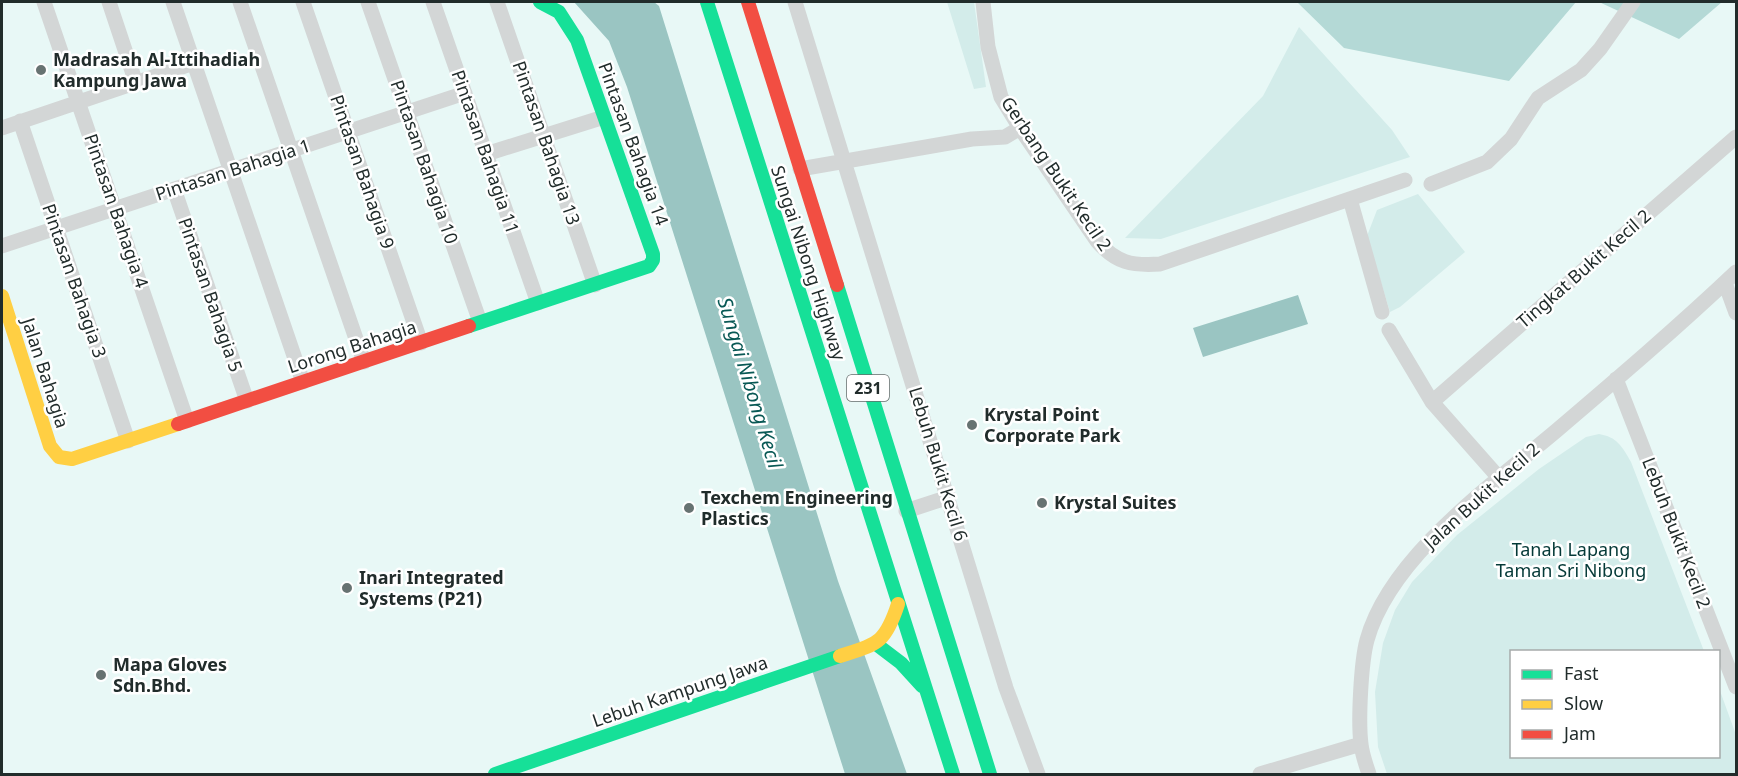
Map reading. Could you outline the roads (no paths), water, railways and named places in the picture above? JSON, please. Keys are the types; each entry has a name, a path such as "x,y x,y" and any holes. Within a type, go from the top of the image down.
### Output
{"street":[{"name":"Pintasan Bahagia 4","path":"44,2 187,420"},
{"path":"109,2 136,82"},
{"path":"173,2 303,382"},
{"path":"240,2 363,362"},
{"name":"Pintasan Bahagia 9","path":"303,2 421,343"},
{"name":"Pintasan Bahagia 10","path":"368,2 480,322"},
{"name":"Pintasan Bahagia 11","path":"433,2 538,303"},
{"name":"Pintasan Bahagia 13","path":"497,2 595,285"},
{"name":"Pintasan Bahagia 14","path":"540,2 559,12 577,40 653,254 653,261"},
{"name":"Sungai Nibong Highway","path":"707,2 953,774"},
{"name":"Sungai Nibong Highway","path":"748,2 990,774"},
{"name":"Lebuh Bukit Kecil 6","path":"795,2 1006,688 1038,774"},
{"name":"Gerbang Bukit Kecil 2","path":"983,2 988,47 1001,97 1103,248 1119,260 1141,266 1160,264 1405,180"},
{"path":"1431,184 1487,162 1511,139 1538,98 1581,70 1600,49 1634,2"},
{"path":"2,128 194,63"},
{"name":"Pintasan Bahagia 1","path":"2,246 465,93"},
{"path":"486,154 604,117"},
{"name":"Pintasan Bahagia 3","path":"20,121 128,441"},
{"path":"800,169 843,157 944,145 978,138 1005,137 1020,128"},
{"name":"Tingkat Bukit Kecil 2","path":"1432,402 1737,137"},
{"name":"Pintasan Bahagia 5","path":"174,189 247,401"},
{"path":"1350,200 1382,312"},
{"name":"Lorong Bahagia","path":"59,458 72,459 128,441 595,285 650,266 653,261"},
{"name":"Jalan Bukit Kecil 2","path":"1369,774 1361,744 1360,710 1367,640 1378,613 1409,563 1448,523 1737,272"},
{"path":"1725,283 1737,314"},
{"name":"Jalan Bahagia","path":"2,296 50,446 59,458"},
{"path":"1389,330 1432,402 1500,479"},
{"name":"Lebuh Bukit Kecil 2","path":"1616,379 1737,687"},
{"path":"906,511 949,498"},
{"path":"898,604 890,628 872,646 894,655 907,666 925,691"},
{"name":"Lebuh Kampung Jawa","path":"495,774 519,771 872,646"},
{"path":"1260,774 1361,744"}],"water":[{"name":"Sungai Nibong Kecil","path":"574,2 654,2 659,6 838,581 907,774 845,774 627,87 609,41"},
{"path":"1298,295 1308,324 1203,357 1193,328"}],"place":[{"name":"Madrasah Al-Ittihadiah Kampung Jawa","path":"41,70"},
{"name":"Krystal Point Corporate Park","path":"972,425"},
{"name":"Krystal Suites","path":"1042,503"},
{"name":"Texchem Engineering Plastics","path":"689,508"},
{"name":"Inari Integrated Systems (P21)","path":"347,588"},
{"name":"Mapa Gloves Sdn.Bhd.","path":"101,675"}],"park label":[{"name":"Tanah Lapang Taman Sri Nibong","path":"1571,560"}]}
